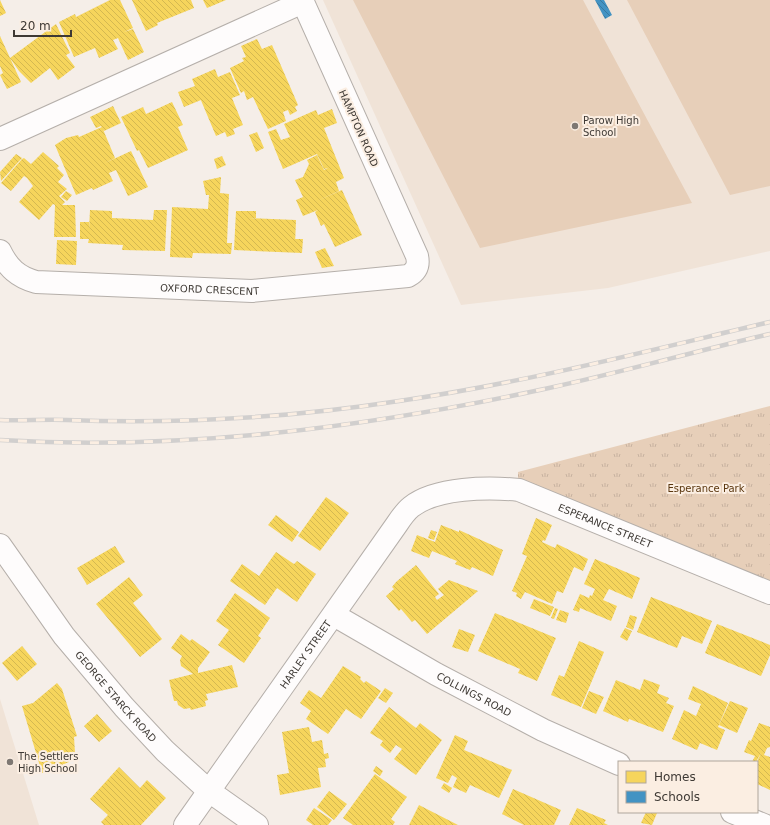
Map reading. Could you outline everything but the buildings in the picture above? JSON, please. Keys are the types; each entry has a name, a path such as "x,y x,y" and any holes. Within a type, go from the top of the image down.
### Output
{"street":[{"path":"0,139 302,1"},
{"name":"HAMPTON ROAD","path":"302,1 417,256"},
{"name":"OXFORD CRESCENT","path":"0,251 6,263 18,275 36,282 232,291 269,290 408,276 417,268 419,262 417,256"},
{"name":"ESPERANCE STREET","path":"436,495 494,488 519,490 770,593"},
{"name":"HARLEY STREET","path":"185,825 403,516 411,507 436,495"},
{"name":"GEORGE STARCK ROAD","path":"0,546 64,636 124,707 164,751 209,790 257,825"},
{"name":"COLLINGS ROAD","path":"334,614 436,674 543,730 618,764"},
{"path":"734,813 764,825"}],"shaded area":[{"name":"Parow High School","path":"323,0 770,0 770,251 608,288 461,305"},
{"name":"The Settlers High School","path":"0,699 39,825 0,825"}],"green space":[{"path":"353,0 583,0 692,203 480,248"},
{"path":"627,0 770,0 770,186 730,195"},
{"name":"Esperance Park","path":"770,406 770,583 518,479 518,472"}],"railway":[{"path":"0,420 191,420 275,416 358,407 446,394 539,376 770,322"},
{"path":"0,440 69,443 208,439 276,433 345,424 413,414 549,388 770,334"}],"place":[{"name":"Parow High School","path":"575,126"},
{"name":"The Settlers High School","path":"10,762"}]}
